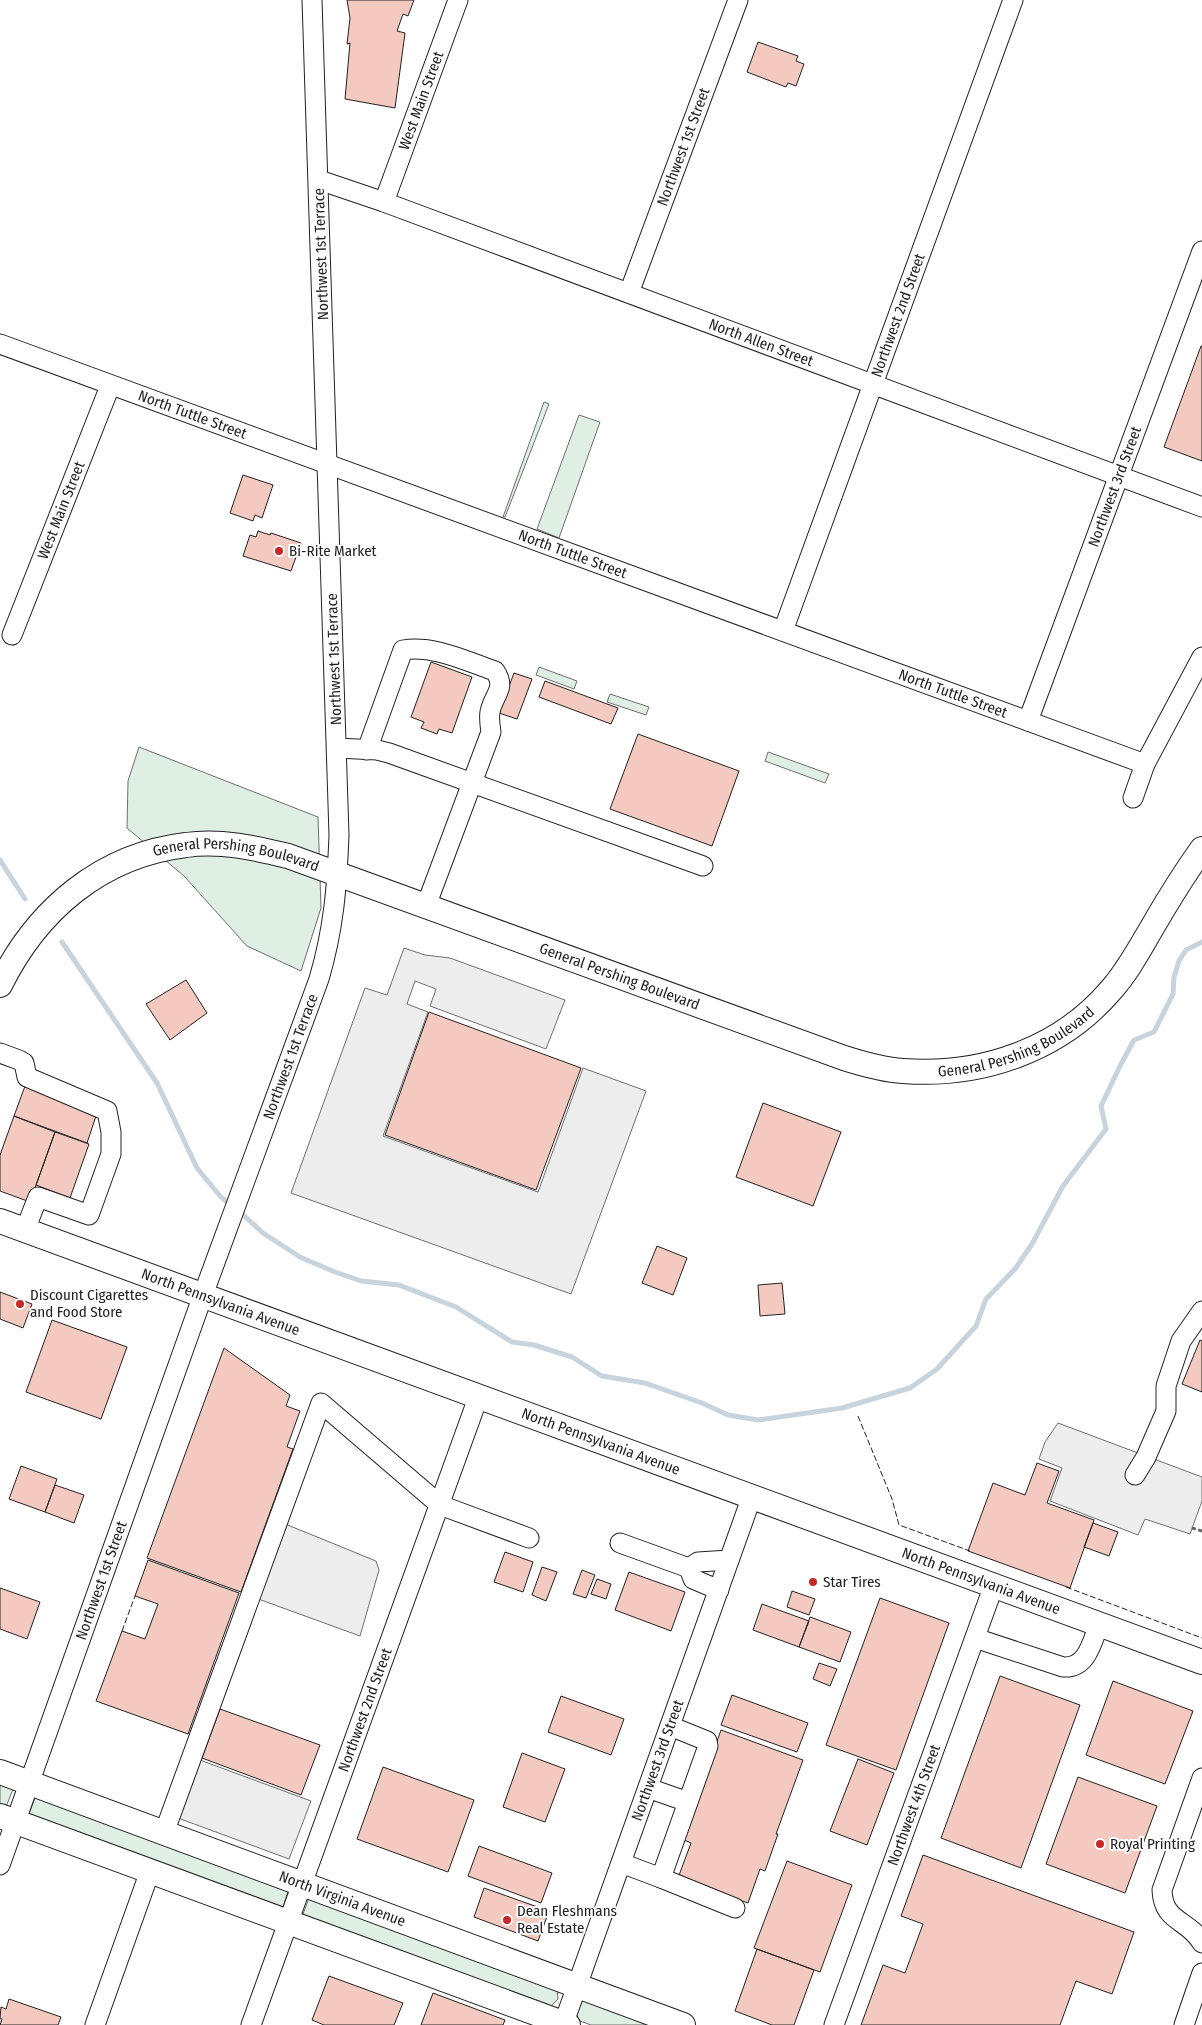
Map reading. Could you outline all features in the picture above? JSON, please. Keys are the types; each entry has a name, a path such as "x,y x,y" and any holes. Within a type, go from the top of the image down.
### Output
{"main road":[{"name":"General Pershing Boulevard","path":"3,970 39,924 78,887 100,873 158,849 188,844 220,844 255,848 288,856 854,1061 902,1071 957,1071 990,1065 1020,1055 1048,1042 1073,1026 1091,1010 1111,990 1129,966 1202,849"},
{"name":"North Pennsylvania Avenue","path":"0,1221 479,1395 1202,1662"},
{"name":"North Virginia Avenue","path":"0,1772 683,2025"},
{"path":"8,1818 565,2024"}],"street":[{"name":"Northwest 1st Terrace","path":"203,1295 248,1178 319,978 329,943 335,908 339,835 312,0"},
{"name":"West Main Street","path":"384,202 458,0"},
{"name":"Northwest 1st Street","path":"629,293 738,0"},
{"name":"Northwest 2nd Street","path":"783,631 1013,0"},
{"name":"North Allen Street","path":"319,180 384,202 1202,507"},
{"name":"Northwest 3rd Street","path":"1028,721 1202,251"},
{"name":"North Tuttle Street","path":"0,344 110,386 327,463 1145,764"},
{"name":"West Main Street","path":"12,635 110,386"},
{"path":"367,750 403,650 416,648 434,650 495,671 500,679 500,688 490,713 491,732 426,906"},
{"path":"1132,798 1145,764 1202,657"},
{"path":"336,748 390,753 703,866"},
{"path":"0,1053 24,1063 27,1077 107,1111 111,1132 111,1154 89,1215 38,1196 25,1230"},
{"name":"Northwest 1st Street","path":"0,1865 8,1818 29,1783 203,1295"},
{"path":"1135,1475 1146,1457 1166,1411 1166,1386 1181,1341 1202,1311"},
{"name":"Northwest 2nd Street","path":"251,2025 479,1395"},
{"path":"164,1833 321,1403 440,1505 529,1538"},
{"name":"Northwest 3rd Street","path":"565,2024 577,1985 752,1496"},
{"path":"620,1543 689,1568"},
{"path":"689,1568 698,1562 730,1560"},
{"path":"689,1568 693,1579 718,1590"},
{"name":"Northwest 4th Street","path":"834,2025 994,1585"},
{"path":"975,1638 1063,1667 1072,1668 1080,1663 1086,1655 1099,1624"},
{"path":"661,1878 708,1746 707,1741 670,1726"},
{"path":"1202,1778 1162,1890 1166,1908 1172,1917 1192,1930 1202,1943"},
{"path":"648,1788 688,1802"},
{"path":"621,1863 735,1908"},
{"path":"95,2025 150,1871"},
{"path":"1184,2025 1202,1973"}],"path":[{"path":"1192,1528 1202,1532"}],"green space":[{"path":"544,402 549,404 505,517 503,517"},
{"path":"579,415 600,422 559,538 537,529"},
{"path":"539,667 577,681 574,689 536,675"},
{"path":"610,694 649,707 646,715 607,702"},
{"path":"139,747 318,817 321,908 301,971 247,946 184,876 127,828 128,781"},
{"path":"768,752 829,774 825,783 765,761"},
{"path":"0,1782 13,1789 6,1807 0,1808"},
{"path":"40,1796 288,1891 283,1907 279,1909 29,1814 35,1798"},
{"path":"309,1898 557,1990 558,1999 549,2008 305,1919 303,1914"},
{"path":"583,1998 663,2025 591,2025 580,2021 576,2014"}],"shaded area":[{"path":"404,948 425,955 450,958 565,1000 546,1049 430,1006 436,989 415,981 407,1004 428,1012 383,1136 538,1192 583,1068 646,1091 571,1294 291,1193 365,988 387,995"},
{"path":"1058,1423 1202,1477 1202,1501 1190,1534 1145,1519 1138,1535 1050,1501 1062,1468 1039,1459 1045,1442"},
{"path":"278,1521 376,1561 379,1570 360,1636 250,1596"},
{"path":"200,1760 311,1801 289,1859 178,1818"}],"building":[{"path":"347,0 414,0 408,16 403,14 397,31 405,33 395,108 345,99 350,43 347,44 350,18"},
{"path":"758,42 798,56 796,61 804,64 796,86 788,83 786,87 747,72"},
{"path":"1202,346 1202,461 1164,447"},
{"path":"243,475 273,485 262,518 255,515 253,521 230,513"},
{"path":"258,531 270,535 271,533 301,543 291,571 243,556 250,535 256,537"},
{"path":"431,662 472,677 452,733 439,729 437,734 421,728 424,722 411,717"},
{"path":"514,673 532,679 517,719 499,713"},
{"path":"545,681 618,708 611,724 539,697"},
{"path":"638,734 739,771 712,846 610,809"},
{"path":"186,980 207,1013 170,1040 146,1004"},
{"path":"429,1012 581,1068 536,1190 385,1135"},
{"path":"25,1086 97,1113 87,1143 14,1116"},
{"path":"763,1103 841,1132 813,1206 736,1177"},
{"path":"14,1116 55,1132 30,1202 0,1191 0,1155"},
{"path":"55,1132 89,1144 70,1198 36,1185"},
{"path":"657,1246 687,1258 673,1295 642,1283"},
{"path":"782,1283 785,1314 760,1316 758,1285"},
{"path":"0,1292 32,1304 23,1328 0,1319"},
{"path":"52,1320 127,1347 101,1419 26,1392"},
{"path":"1200,1340 1202,1341 1202,1392 1182,1384"},
{"path":"224,1348 290,1395 286,1406 300,1411 287,1447 293,1449 241,1592 147,1558"},
{"path":"1037,1463 1059,1471 1047,1503 1094,1520 1070,1588 968,1551 993,1483 1025,1495"},
{"path":"21,1466 57,1479 45,1512 9,1499"},
{"path":"55,1485 84,1495 74,1523 45,1512"},
{"path":"1093,1523 1118,1532 1109,1556 1084,1547"},
{"path":"505,1552 533,1562 523,1592 494,1582"},
{"path":"148,1560 239,1593 188,1734 96,1701 122,1631 145,1639 158,1604 135,1596"},
{"path":"542,1567 557,1572 546,1601 532,1595"},
{"path":"582,1570 595,1575 586,1598 573,1594"},
{"path":"629,1572 685,1592 671,1631 615,1610"},
{"path":"597,1579 611,1584 606,1599 591,1594"},
{"path":"0,1588 40,1602 27,1639 0,1629"},
{"path":"792,1591 815,1599 809,1615 787,1607"},
{"path":"880,1598 949,1623 896,1770 826,1745"},
{"path":"762,1604 809,1621 799,1647 753,1630"},
{"path":"810,1617 851,1632 840,1662 799,1647"},
{"path":"819,1663 837,1669 830,1686 813,1679"},
{"path":"1000,1676 1080,1705 1021,1868 941,1838"},
{"path":"1113,1681 1193,1711 1165,1784 1086,1755"},
{"path":"732,1695 808,1723 797,1752 721,1725"},
{"path":"561,1696 624,1719 611,1755 548,1732"},
{"path":"220,1709 320,1745 301,1795 202,1758"},
{"path":"721,1730 803,1760 776,1834 778,1834 765,1871 760,1869 748,1903 678,1878 691,1843 684,1840"},
{"path":"522,1753 565,1769 545,1822 503,1807"},
{"path":"858,1759 894,1773 867,1845 830,1831"},
{"path":"383,1767 474,1800 448,1872 357,1839"},
{"path":"1078,1777 1157,1806 1125,1893 1046,1864"},
{"path":"479,1846 552,1873 541,1903 468,1876"},
{"path":"923,1855 1134,1932 1112,1994 1076,1981 1060,2025 861,2025 883,1965 905,1973 923,1924 901,1916"},
{"path":"787,1861 852,1885 820,1972 754,1948"},
{"path":"484,1888 549,1911 538,1941 474,1917"},
{"path":"757,1949 814,1970 794,2025 772,2025 735,2011"},
{"path":"329,1976 403,2003 394,2025 324,2025 312,2020"},
{"path":"433,1993 505,2020 503,2025 421,2025"},
{"path":"9,1999 61,2017 58,2025 0,2025 2,2019 0,2018 1,2007 6,2009"}],"waterway":[{"path":"0,860 25,899"},
{"path":"62,942 157,1083 197,1168 220,1196 232,1206"},
{"path":"239,1211 263,1233 300,1257 361,1281 399,1285 456,1307 512,1342 534,1345 572,1357 602,1376 645,1383 702,1403 728,1415 758,1420 842,1408 910,1388 937,1369 976,1326 986,1299 1015,1269 1032,1244 1063,1186 1106,1129 1101,1106 1120,1066 1134,1040 1154,1032 1173,994 1174,977 1179,961 1186,950 1202,942"}],"fence":[{"path":"858,1416 892,1499 899,1525 970,1551"},
{"path":"1066,1587 1202,1638"},
{"path":"122,1631 135,1596"}],"place":[{"name":"Bi-Rite Market","path":"279,551"},
{"name":"Discount Cigarettes and Food Store","path":"20,1304"},
{"name":"Star Tires","path":"813,1582"},
{"name":"Royal Printing","path":"1100,1844"},
{"name":"Dean Fleshmans Real Estate","path":"507,1920"}]}
